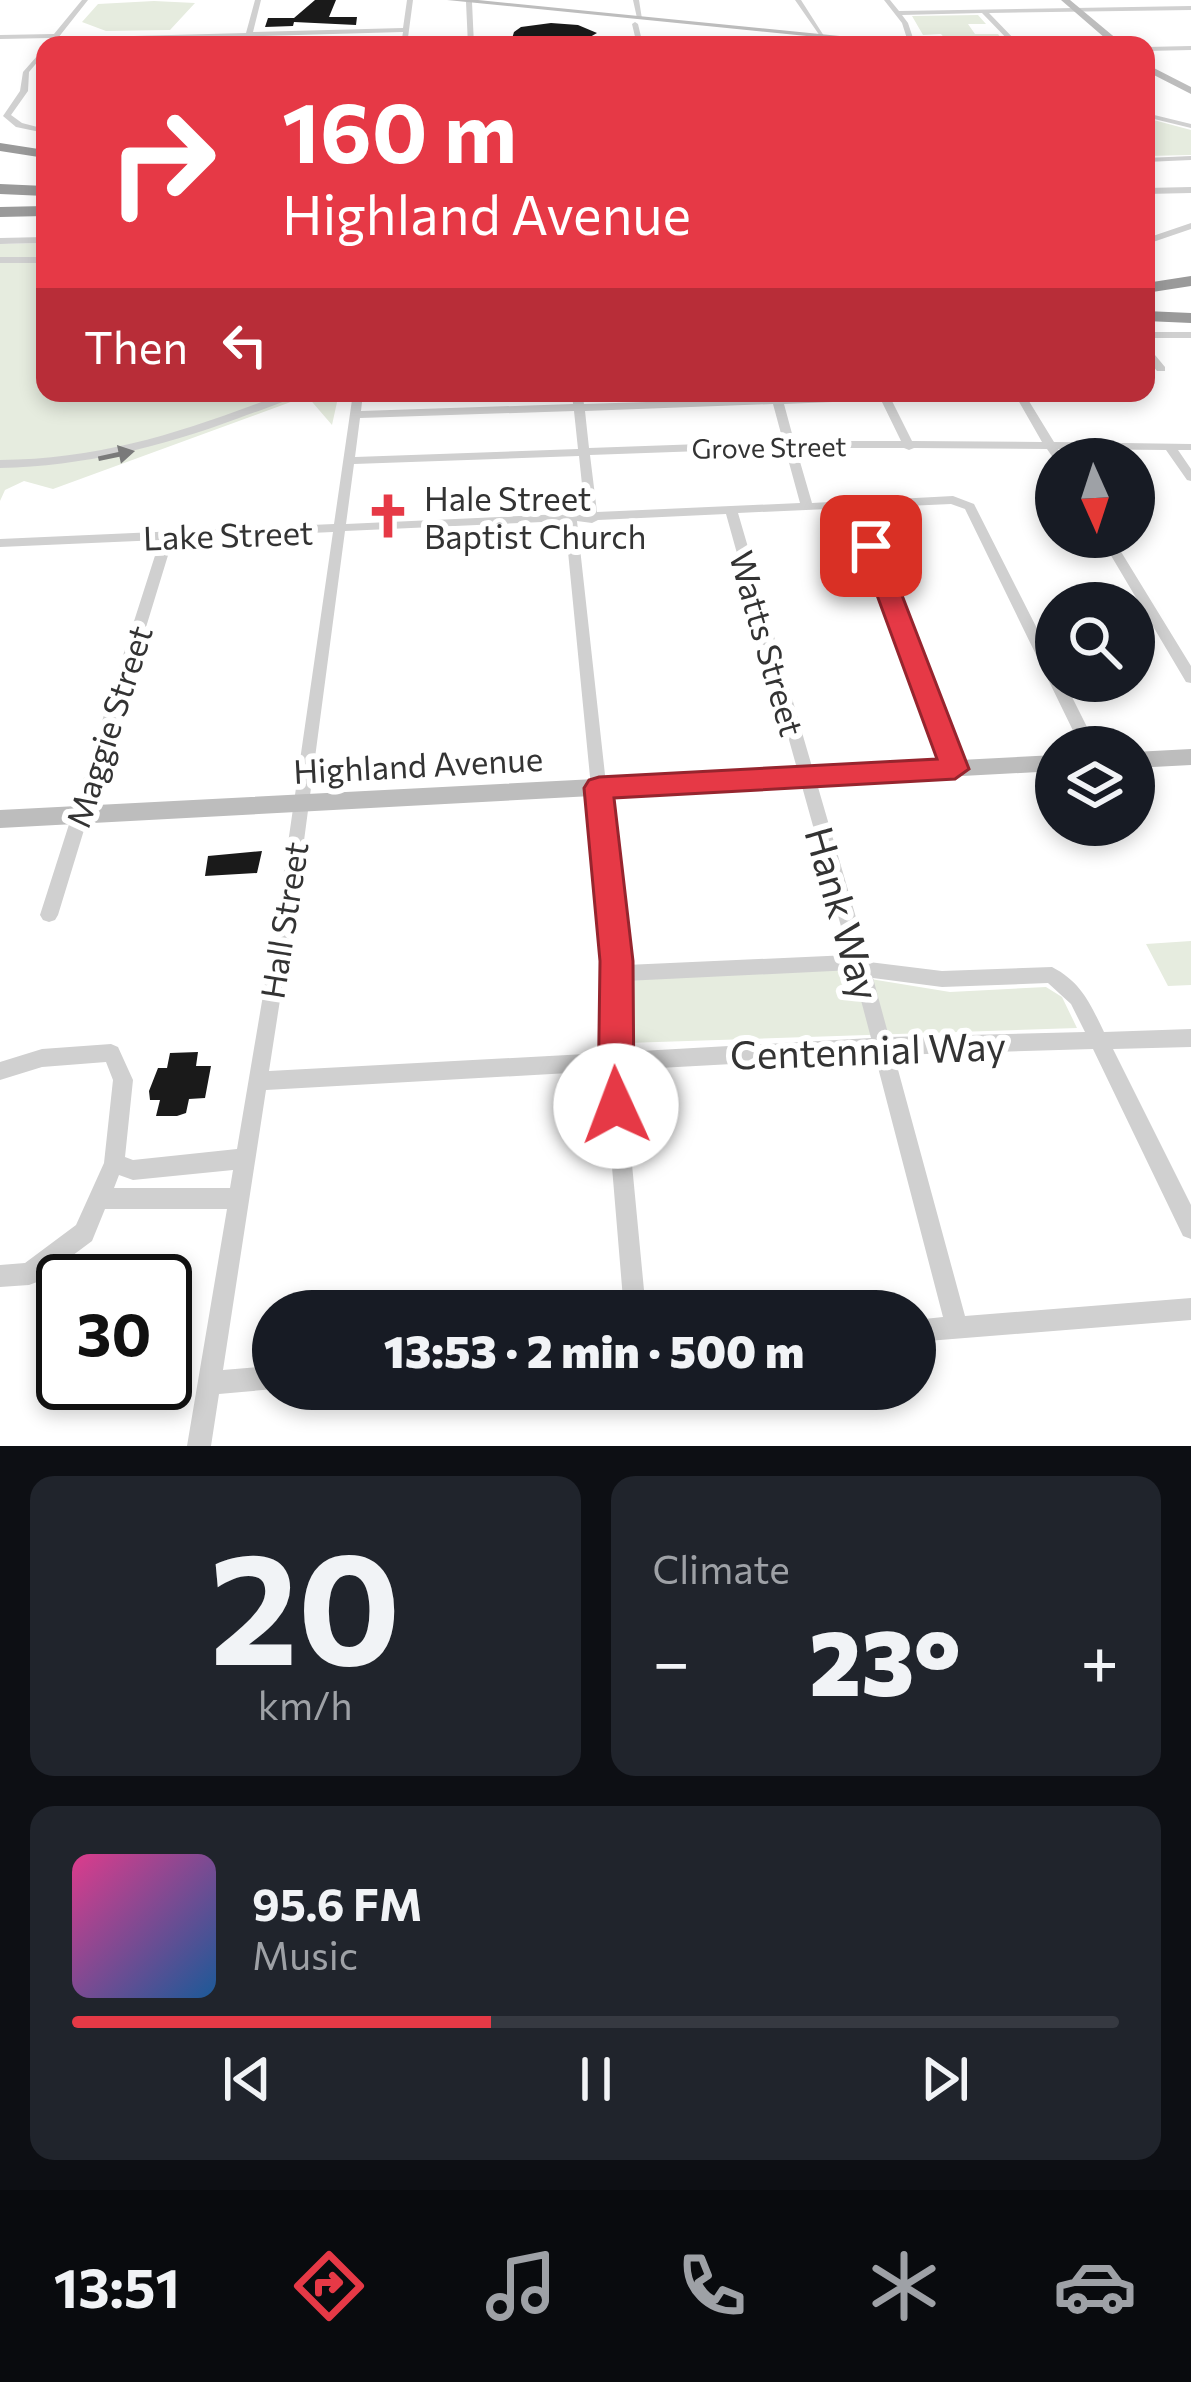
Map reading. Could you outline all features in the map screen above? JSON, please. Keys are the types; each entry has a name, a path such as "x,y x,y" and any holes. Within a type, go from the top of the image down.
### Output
{"highway":[{"path":"0,147 36,153"},
{"path":"0,180 36,182"},
{"path":"0,189 36,191"},
{"path":"0,212 36,211"},
{"path":"1155,287 1191,281"},
{"path":"1155,299 1191,298"},
{"path":"1155,311 1191,308"},
{"path":"1155,313 1191,318"}],"main road":[{"path":"451,0 832,36"},
{"path":"1065,0 1108,36"},
{"path":"1155,74 1191,103"},
{"path":"1168,82 1191,91"},
{"path":"1155,759 1191,757"},
{"name":"Highland Avenue","path":"0,819 1035,765"}],"street":[{"path":"55,36 85,0"},
{"path":"249,34 258,0"},
{"path":"405,36 410,0"},
{"path":"636,0 639,36"},
{"path":"798,0 822,35"},
{"path":"886,0 908,36"},
{"path":"964,0 1021,11"},
{"path":"469,2 471,36"},
{"path":"976,4 1008,36"},
{"path":"897,13 1191,8"},
{"path":"199,36 406,30"},
{"path":"0,37 36,41"},
{"path":"1155,49 1191,48"},
{"path":"36,60 26,72 26,87 7,112 8,120 36,128"},
{"path":"1155,117 1191,126"},
{"path":"1155,160 1191,158"},
{"path":"1155,190 1191,190"},
{"path":"1155,238 1191,226"},
{"path":"0,241 36,240"},
{"path":"0,260 36,260"},
{"path":"1155,335 1191,335"},
{"path":"1155,363 1160,369"},
{"path":"0,464 110,457 269,402"},
{"name":"Hall Street","path":"199,1446 302,803 357,402"},
{"path":"355,416 550,402"},
{"path":"578,402 592,519"},
{"path":"777,402 806,504"},
{"path":"887,402 909,447"},
{"path":"1024,402 1046,438"},
{"name":"Grove Street","path":"348,461 790,444 1035,453"},
{"name":"Grove Street","path":"1155,449 1191,447"},
{"path":"1170,448 1191,477"},
{"name":"Lake Street","path":"0,543 592,519 806,504 959,501 970,507 1079,726"},
{"path":"854,502 955,769"},
{"name":"Watts Street","path":"731,510 805,776"},
{"path":"571,520 617,973 613,1060 633,1290"},
{"name":"Maggie Street","path":"49,914 167,537"},
{"path":"1119,558 1190,674"},
{"name":"Hank Way","path":"805,776 957,1328"},
{"path":"617,973 860,965 942,980 1052,975 1078,998 1191,1228"},
{"name":"Centennial Way","path":"258,1081 880,1046 1191,1038"},
{"path":"0,1071 41,1058 112,1054 123,1080 114,1163 84,1233 29,1274 0,1276"},
{"path":"114,1163 133,1170 245,1158"},
{"path":"99,1198 239,1199"},
{"path":"936,1330 1191,1309"},
{"path":"209,1383 252,1380"}],"shaded area":[{"path":"195,3 170,30 106,31 82,22 98,4"},
{"path":"978,15 986,24 968,24 975,34 1000,36 923,35 912,16"},
{"path":"1155,120 1191,130 1191,155 1155,156"},
{"path":"36,243 36,402 291,402 53,489 24,481 5,490 0,501 0,244"},
{"path":"312,402 337,402 332,425"},
{"path":"1191,941 1191,985 1168,986 1146,944"},
{"path":"844,968 852,976 950,992 1046,987 1062,997 1077,1028 627,1043 627,983 634,978"}],"building":[{"path":"315,0 336,0 329,17 357,17 356,25 294,22 293,26 265,27 268,18 294,18"},
{"path":"578,25 597,33 513,36 521,27"},
{"path":"262,851 257,873 205,876 208,856"},
{"path":"198,1052 196,1066 211,1066 205,1098 189,1099 186,1113 156,1116 160,1100 150,1100 149,1091 158,1068 167,1068 170,1053"}],"place":[{"name":"Hale Street Baptist Church","path":"388,516"}],"route":[{"path":"616,1106 617,961 599,788 955,769 871,546"}]}
